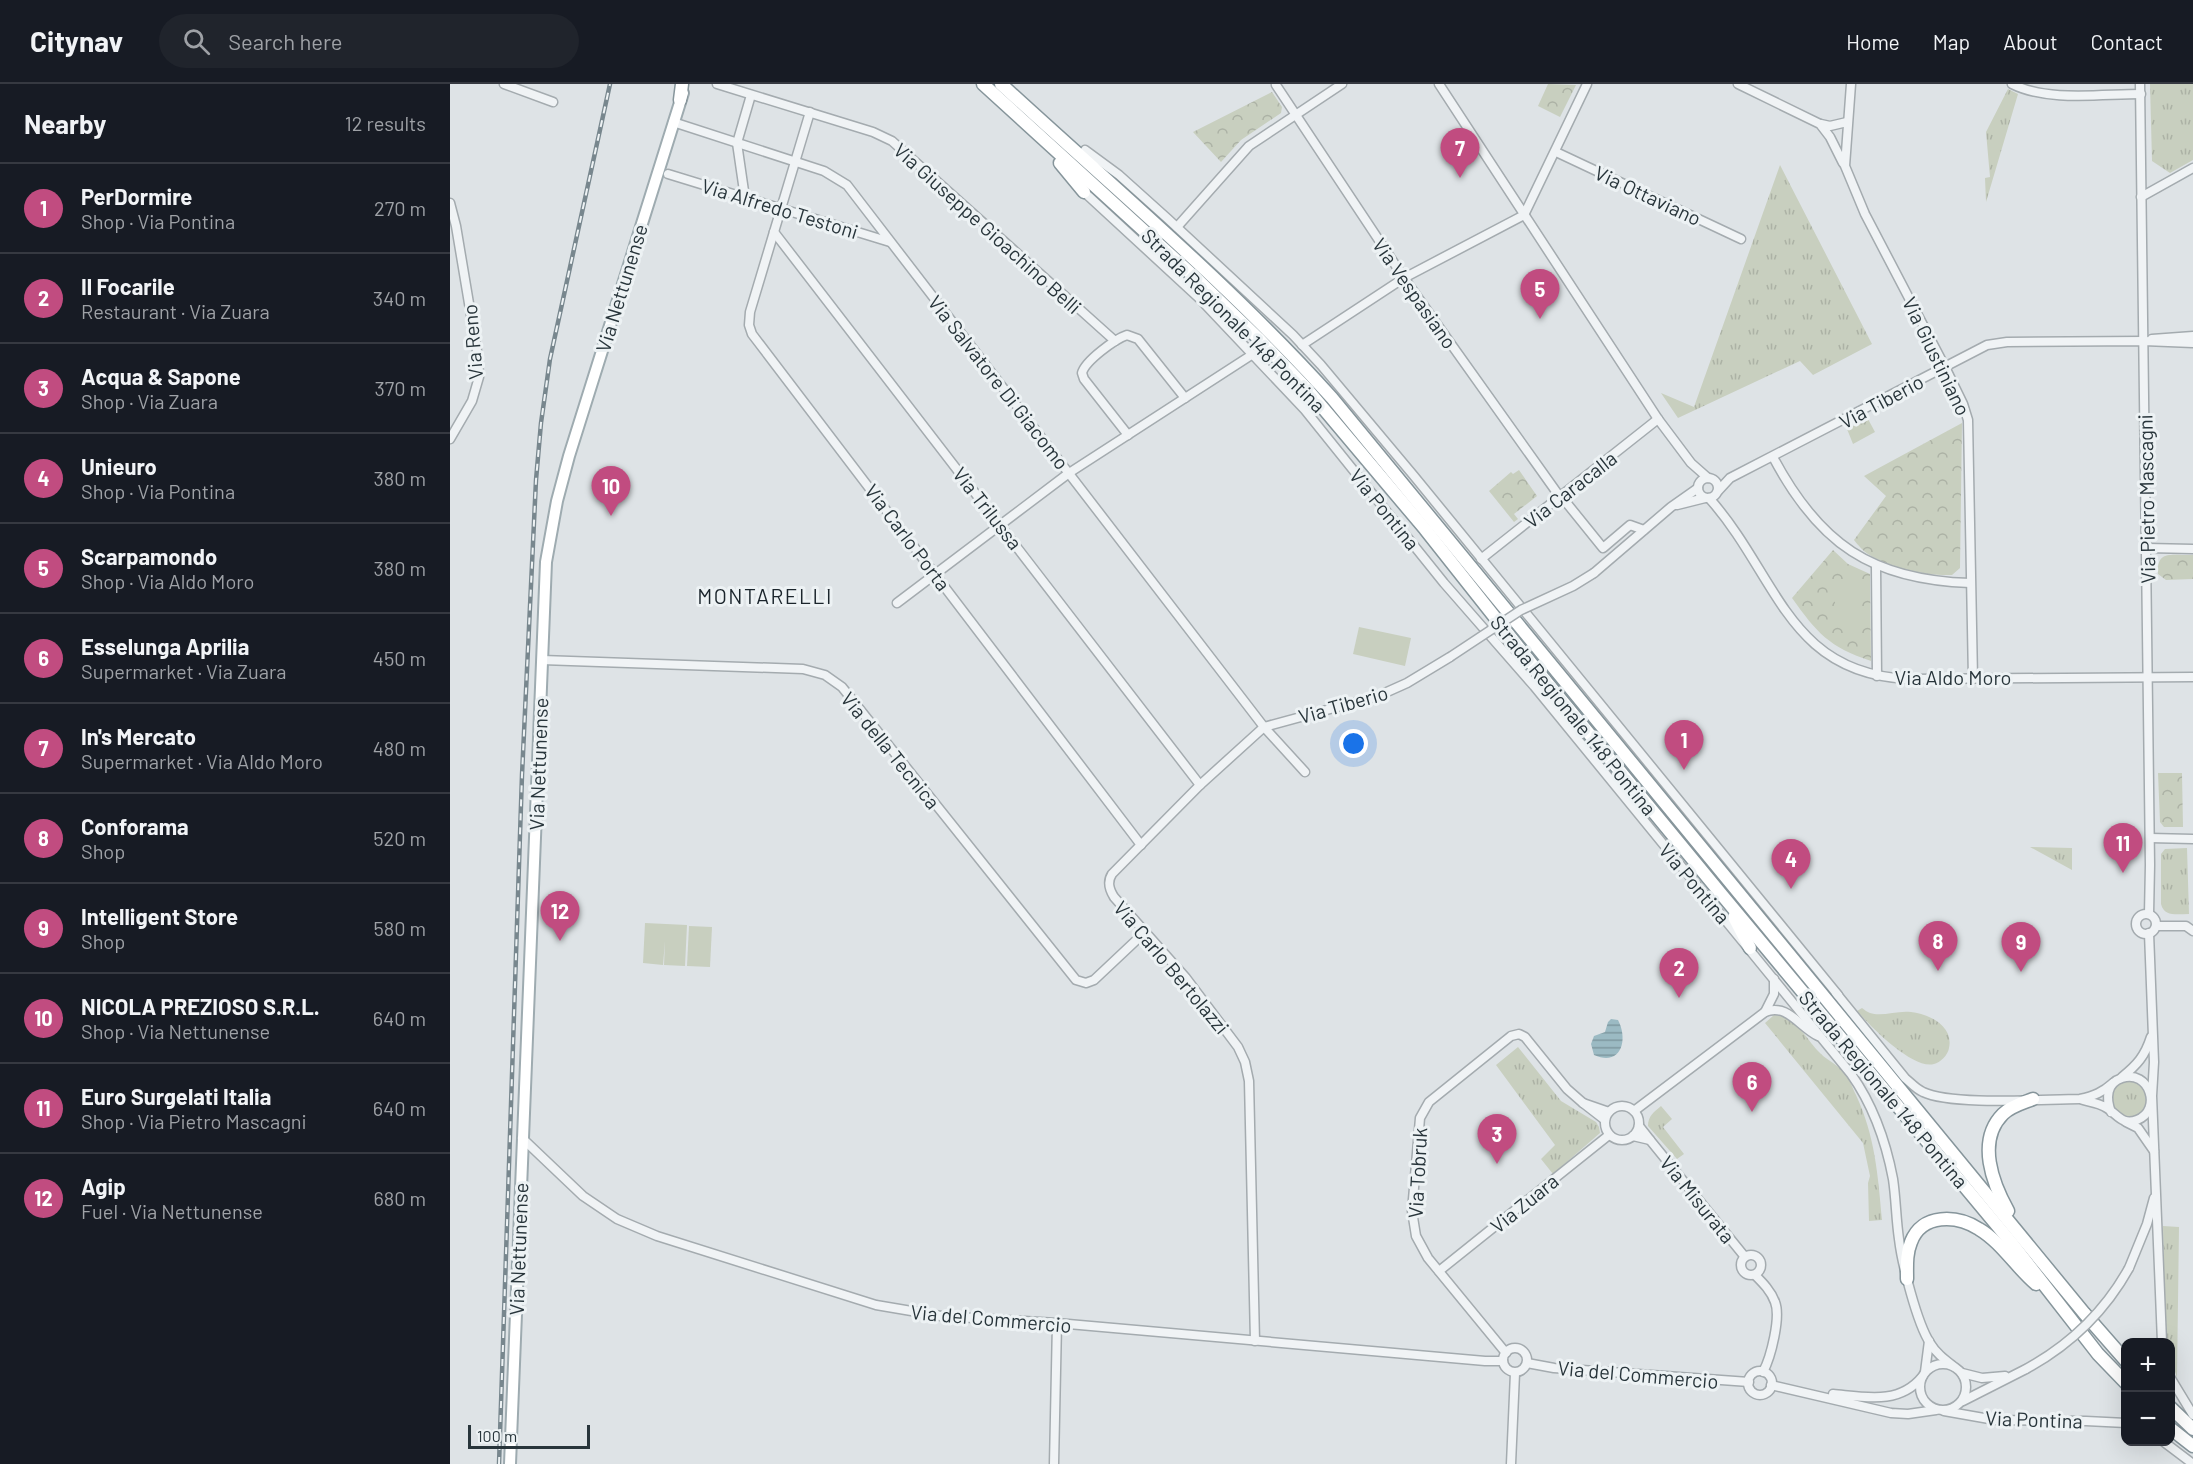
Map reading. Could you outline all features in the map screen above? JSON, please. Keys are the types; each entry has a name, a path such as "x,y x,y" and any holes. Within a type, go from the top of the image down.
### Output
{"highway":[{"path":"680,100 684,84"},
{"name":"Strada Regionale 148 Pontina","path":"983,84 1199,281 1307,388 1425,529 1535,668 1722,895 2010,1241 2052,1298 2098,1354 2121,1378"},
{"name":"Strada Regionale 148 Pontina","path":"1001,84 1206,270 1300,362 1332,398 2084,1313 2121,1354"},
{"path":"1051,130 1085,150"},
{"path":"1045,142 1084,192"},
{"path":"1722,895 1750,948"},
{"path":"1797,964 1826,986"},
{"path":"2033,1099 2004,1113 1991,1136 1989,1150 1993,1179 2001,1198 2033,1250"},
{"path":"1907,1279 1907,1257 1911,1240 1916,1232 1930,1221 1952,1219 1965,1222 1984,1232 2052,1298"},
{"path":"2175,1412 2193,1429"},
{"path":"2175,1432 2193,1446"}],"main road":[{"name":"Via Nettunense","path":"510,1464 546,562 557,501 569,456 680,100"}],"street":[{"path":"504,84 553,102"},
{"name":"Via Giuseppe Gioachino Belli","path":"717,84 810,112 876,134 895,143 1115,341"},
{"name":"Via Vespasiano","path":"1276,84 1294,116 1404,278 1560,497 1603,548 1630,525 1644,530"},
{"path":"1177,227 1249,146 1342,84"},
{"name":"Via Aldo Moro","path":"1439,84 1658,419 1690,463 1718,484 1712,495"},
{"path":"1302,345 1404,278 1524,215 1587,84"},
{"path":"1738,84 1820,124 1830,126 1848,122"},
{"name":"Via Giustiniano","path":"1851,84 1845,166 1847,175 1965,409 1969,431 1973,679"},
{"path":"2012,84 2044,94 2140,89"},
{"name":"Via Pietro Mascagni","path":"2124,1121 2136,1120 2147,1113 2151,1106 2154,1062 2149,933 2139,932 2135,924 2139,915 2149,914 2150,838 2140,89"},
{"path":"745,198 736,143 751,95"},
{"name":"Via Carlo Porta","path":"810,112 750,315 749,325 752,334 1141,844"},
{"name":"Via Salvatore Di Giacomo","path":"673,122 828,172 842,182 891,242 1264,727 1305,772"},
{"path":"1820,124 1830,137 1845,166"},
{"name":"Via Pontina","path":"1085,150 1119,175 1177,227 1302,345 1351,399 1905,1078 1924,1093 1944,1098 2080,1099"},
{"name":"Via Ottaviano","path":"1556,152 1741,239"},
{"path":"2141,197 2193,168"},
{"name":"Via Alfredo Testoni","path":"669,174 891,242"},
{"name":"Via Pontina","path":"1084,192 1200,299 1305,410 1444,583 1534,686 1750,948 1862,1089 1879,1127 1893,1182 1899,1242 1907,1279 1929,1341 1937,1353 1953,1366"},
{"name":"Via Reno","path":"450,203 456,226 479,369 474,396 450,439"},
{"name":"Via Trilussa","path":"774,232 1200,785"},
{"path":"1128,435 1084,379 1083,371 1087,363 1115,341 1130,335 1139,340 1185,398"},
{"path":"2144,341 2164,337 2193,336"},
{"path":"2144,341 2193,344"},
{"name":"Via Tiberio","path":"1712,495 1730,478 1982,348 1996,343 2144,341"},
{"path":"897,603 1069,473 1253,354"},
{"name":"Via Caracalla","path":"1481,559 1658,419"},
{"path":"1773,457 1791,489 1808,511 1846,548 1876,566 1921,579 1970,583"},
{"name":"Via Aldo Moro","path":"1690,463 1700,494 1712,495"},
{"name":"Via Tiberio","path":"1710,479 1730,478"},
{"path":"1644,530 1698,487 1702,480 1710,479"},
{"path":"1671,507 1712,495"},
{"name":"Via Aldo Moro","path":"1712,495 1797,628 1829,657 1850,667 1877,676 1909,680 2193,677"},
{"name":"Via Tiberio","path":"1264,727 1378,696 1407,683 1529,606 1578,584 1644,530"},
{"path":"2147,548 2193,549"},
{"path":"1876,566 1877,676"},
{"name":"Via della Tecnica","path":"542,660 803,669 825,675 842,687 1076,980 1086,983 1094,980 1145,932"},
{"name":"Via Carlo Bertolazzi","path":"1255,1341 1247,1068 1240,1050 1192,987 1114,897 1109,882 1112,874 1200,785 1264,727"},
{"path":"2150,838 2193,839"},
{"path":"2149,914 2156,923 2186,926 2193,932"},
{"path":"2149,933 2156,923"},
{"path":"1765,1012 1774,994 1774,978"},
{"name":"Via Pontina","path":"1826,986 1838,995"},
{"path":"1634,1111 1765,1012 1774,1009 1787,1012 1808,1031 1821,1037"},
{"name":"Via Pietro Mascagni","path":"2080,1099 2104,1091 2137,1065 2146,1052 2153,1031"},
{"name":"Via Tobruk","path":"1504,1357 1419,1244 1414,1232 1412,1215 1420,1118 1427,1104 1511,1036 1517,1034 1524,1036 1567,1089 1583,1103 1607,1116"},
{"path":"2111,1112 2107,1102 2108,1092 2117,1081 2128,1076 2137,1078 2149,1088 2152,1096"},
{"name":"Via Pietro Mascagni","path":"2152,1096 2155,1192"},
{"path":"2080,1099 2106,1107 2124,1121 2138,1128 2154,1151"},
{"path":"1619,1107 1634,1111 1639,1126 1633,1136 1618,1140 1609,1135 1605,1125 1607,1116 1619,1107"},
{"name":"Via Misurata","path":"1639,1126 1745,1257"},
{"name":"Via Zuara","path":"1439,1271 1609,1135"},
{"name":"Via Misurata","path":"1633,1136 1650,1140"},
{"name":"Via del Commercio","path":"522,1138 591,1202 618,1219 657,1236 876,1305 941,1316 1057,1323 1473,1360 1504,1357"},
{"path":"1772,1385 1891,1413 1951,1409 2047,1358 2085,1328 2104,1307 2129,1268 2147,1224 2155,1192"},
{"path":"2155,1192 2162,1338"},
{"name":"Via Misurata","path":"1751,1255 1760,1260 1761,1267 1755,1275 1749,1275 1742,1269 1745,1257 1751,1255"},
{"name":"Via Misurata","path":"1755,1275 1773,1298 1777,1314 1769,1358 1762,1372"},
{"path":"1054,1464 1057,1323"},
{"name":"Via Pontina","path":"1924,1375 1929,1341"},
{"path":"1512,1348 1521,1349 1526,1354 1527,1363 1523,1370 1515,1372 1507,1369 1504,1357 1512,1348"},
{"name":"Via del Commercio","path":"1527,1363 1554,1368 1749,1383"},
{"path":"1802,1391 1848,1396 1892,1396 1909,1390 1924,1375 1940,1364 1953,1366 1962,1373 1974,1377 1992,1378 2026,1370"},
{"path":"1511,1464 1515,1372"},
{"path":"1762,1372 1771,1378 1772,1385 1766,1393 1758,1395 1751,1391 1749,1383 1753,1375 1762,1372"},
{"path":"1962,1373 1967,1387 1963,1401"},
{"path":"1924,1375 1920,1389 1922,1398 1928,1406 1940,1410"},
{"path":"2175,1385 2193,1415"},
{"name":"Via Pontina","path":"1940,1410 1995,1420 2121,1423"},
{"path":"2169,1446 2193,1464"}],"green space":[{"path":"1548,84 1576,85 1560,117 1538,106"},
{"path":"2150,84 2193,84 2193,160 2170,173 2152,161"},
{"path":"2008,89 2018,94 1986,202 1985,178 1990,177 1986,132"},
{"path":"1272,92 1282,107 1281,113 1241,140 1221,162 1193,132"},
{"path":"1780,165 1872,344 1813,375 1800,361 1678,418 1661,393 1694,407"},
{"path":"1868,419 1875,432 1853,444 1847,429"},
{"path":"1962,423 1960,568 1952,575 1920,572 1897,567 1866,553 1854,540 1886,496 1864,476"},
{"path":"1519,470 1537,496 1514,514 1518,519 1514,522 1489,491 1511,472 1513,474"},
{"path":"1833,550 1848,564 1870,574 1871,661 1844,650 1825,637 1809,621 1792,598"},
{"path":"2193,555 2193,579 2166,580 2158,574 2158,566 2163,557"},
{"path":"1835,585 1862,585 1862,624 1835,624"},
{"path":"1359,627 1411,638 1405,666 1353,654"},
{"path":"2158,773 2182,773 2183,827 2164,827 2160,822"},
{"path":"2030,847 2072,848 2072,870"},
{"path":"2187,848 2189,914 2168,913 2161,904 2161,854 2165,849"},
{"path":"645,923 687,925 685,966 664,965 665,941 663,965 643,963"},
{"path":"689,926 712,927 710,967 687,966"},
{"path":"1862,1008 1875,1014 1911,1012 1932,1018 1939,1022 1948,1033 1950,1040 1947,1053 1934,1064 1925,1064 1915,1060 1892,1045 1872,1026 1857,1011"},
{"path":"1774,1015 1782,1016 1794,1023 1818,1051 1840,1068 1849,1079 1872,1141 1882,1220 1869,1221 1868,1183 1870,1176 1863,1143 1765,1023"},
{"path":"1518,1047 1561,1101 1596,1122 1599,1127 1600,1133 1553,1174 1541,1159 1555,1145 1496,1065"},
{"path":"2129,1081 2142,1086 2147,1099 2142,1112 2129,1117 2116,1112 2111,1099 2116,1086"},
{"path":"1661,1106 1672,1119 1663,1127 1684,1154 1677,1159 1648,1126 1650,1117"},
{"path":"2163,1226 2179,1227 2177,1378 2175,1338 2165,1338"}],"water":[{"path":"1611,1019 1618,1020 1621,1028 1623,1036 1620,1050 1610,1058 1594,1055 1591,1044 1594,1036 1605,1032"}],"railway":[{"path":"499,1464 522,775 536,480 550,359 610,84"}],"place":[{"name":"In's Mercato","path":"1460,178"},
{"name":"Scarpamondo","path":"1540,319"},
{"name":"NICOLA PREZIOSO S.R.L.","path":"611,516"},
{"name":"PerDormire","path":"1684,770"},
{"name":"Euro Surgelati Italia","path":"2123,873"},
{"name":"Unieuro","path":"1791,889"},
{"name":"Agip","path":"560,941"},
{"name":"Conforama","path":"1938,971"},
{"name":"Intelligent Store","path":"2021,972"},
{"name":"Il Focarile","path":"1679,998"},
{"name":"Esselunga Aprilia","path":"1752,1112"},
{"name":"Acqua & Sapone","path":"1497,1164"}],"district":[{"name":"MONTARELLI","path":"765,595"}]}
